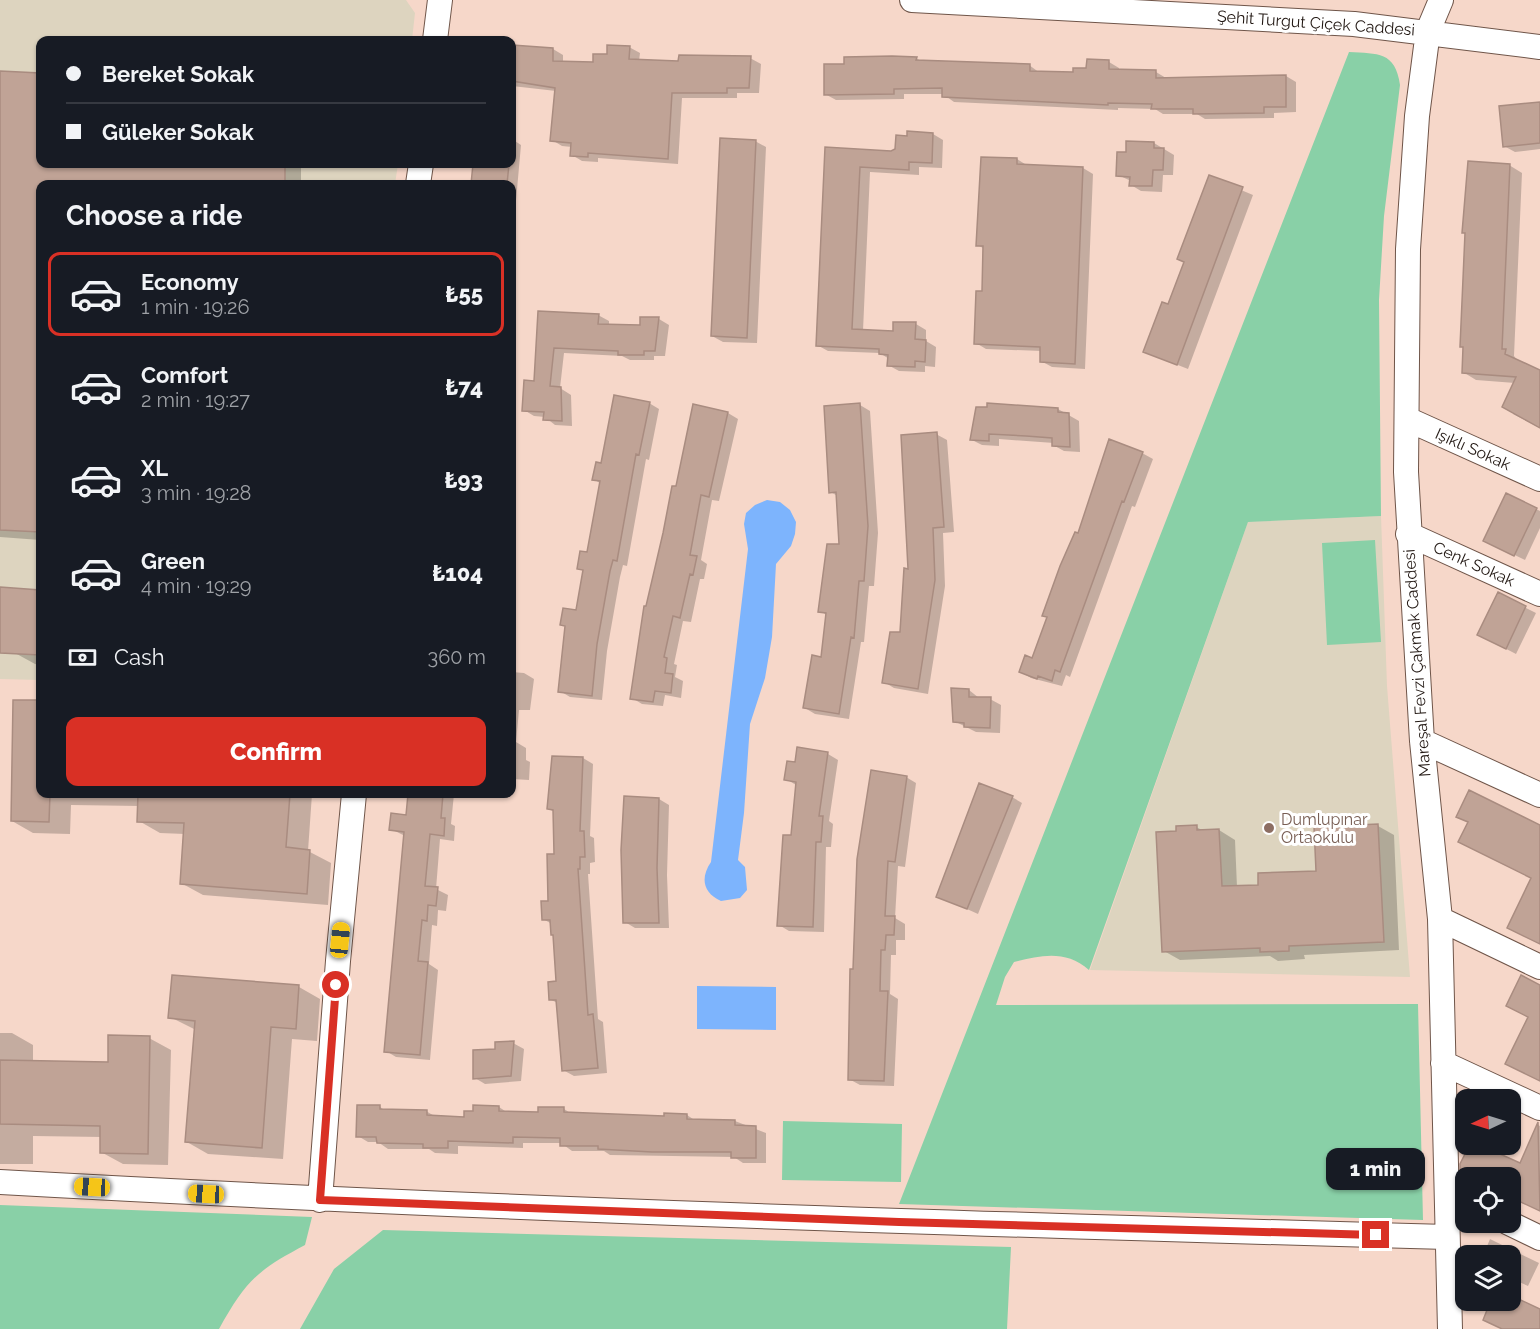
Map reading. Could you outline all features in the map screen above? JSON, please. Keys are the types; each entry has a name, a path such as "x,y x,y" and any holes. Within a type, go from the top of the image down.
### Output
{"street":[{"path":"436,36 440,0"},
{"name":"Şehit Turgut Çiçek Caddesi","path":"912,0 1136,6 1428,31 1540,47"},
{"name":"Mareşal Fevzi Çakmak Caddesi","path":"1441,0 1428,31 1417,116 1409,238 1408,534 1422,741 1440,919 1443,1063 1455,1188"},
{"name":"Işıklı Sokak","path":"1407,419 1540,479"},
{"name":"Cenk Sokak","path":"1408,534 1540,594"},
{"path":"1422,741 1540,795"},
{"path":"320,1200 338,961 354,798"},
{"path":"1440,919 1540,967"},
{"path":"1443,1063 1540,1108"},
{"path":"0,1182 320,1200 899,1222 1447,1237"},
{"name":"Mareşal Fevzi Çakmak Caddesi","path":"1450,1329 1447,1237 1455,1202"},
{"path":"1521,1229 1540,1238"}],"shaded area":[{"path":"0,0 406,0 415,13 412,36 36,36 36,168 397,168 396,180 36,180 36,680 0,679"},
{"name":"Dumlupınar Ortaokulu","path":"1381,516 1387,686 1410,977 1090,970 1248,522"}],"green space":[{"path":"1349,52 1384,56 1394,66 1400,85 1384,216 1379,300 1381,516 1248,522 1089,970 1072,959 1063,957 1034,957 1014,962 1005,977 996,1005 1418,1004 1423,1220 899,1204"},
{"path":"1375,540 1381,642 1327,645 1322,543"},
{"path":"783,1121 902,1124 901,1182 782,1180"},
{"path":"0,1205 312,1217 305,1245 263,1270 245,1288 219,1329 0,1329"},
{"path":"383,1230 1011,1247 1007,1329 300,1329 334,1269"}],"water":[{"path":"767,500 780,502 790,510 796,522 795,534 791,546 776,564 772,637 765,678 750,724 744,813 738,860 745,867 747,890 740,898 721,901 710,894 707,889 705,874 711,862 748,549 744,524 746,513 755,505"},
{"path":"697,986 776,987 776,1030 697,1029"}],"building":[{"path":"516,45 553,48 553,61 593,62 593,54 607,54 607,45 630,46 629,59 678,61 679,55 751,56 749,88 727,88 727,93 672,93 668,159 588,153 588,157 570,156 571,143 550,141 555,88 516,82"},
{"path":"844,57 917,57 916,60 1030,64 1030,71 1073,72 1073,68 1086,68 1087,59 1109,60 1109,69 1156,70 1156,78 1286,75 1286,107 1264,107 1264,113 1193,114 1193,109 1151,109 1152,104 1108,103 1108,105 942,97 942,88 894,89 894,94 824,95 824,64 844,64"},
{"path":"0,71 36,73 36,168 285,168 285,180 36,180 36,532 0,530"},
{"path":"1540,102 1540,143 1503,147 1499,106"},
{"path":"907,131 933,133 932,163 909,162 909,170 860,167 852,329 893,331 893,322 916,322 915,339 926,340 925,362 915,361 915,367 887,366 888,355 879,354 879,349 816,346 825,147 891,151 895,149 896,135 907,136"},
{"path":"720,138 756,140 747,338 711,336"},
{"path":"1126,141 1154,142 1154,148 1164,148 1163,170 1153,170 1152,186 1129,186 1130,177 1116,176 1117,152 1126,152"},
{"path":"981,157 1017,158 1017,164 1083,167 1075,364 1040,362 1040,347 974,344 976,291 982,291 983,246 976,246"},
{"path":"1468,161 1510,164 1502,349 1506,349 1505,354 1540,370 1540,428 1502,407 1516,377 1462,373 1463,347 1460,347 1465,233 1462,233"},
{"path":"473,168 509,168 507,180 471,180"},
{"path":"1209,175 1243,187 1177,365 1143,352 1162,302 1168,304 1184,262 1177,259"},
{"path":"538,311 599,314 598,324 640,325 640,317 659,317 655,351 644,351 644,355 618,355 618,351 554,348 550,386 561,387 562,421 543,420 544,412 522,411 524,380 534,381"},
{"path":"614,395 650,402 639,455 636,454 617,561 613,560 610,571 597,644 592,696 558,692 565,626 560,625 563,608 576,610 583,570 577,569 580,551 587,552 600,481 592,480 596,462 601,463"},
{"path":"860,403 868,526 864,581 859,581 854,638 851,637 839,714 803,708 812,655 821,657 826,613 818,612 827,544 839,544 836,492 829,493 824,406"},
{"path":"987,403 1058,408 1058,412 1069,413 1070,447 1052,446 1052,438 1026,436 989,434 989,441 970,440 976,407 987,407"},
{"path":"693,404 728,412 709,497 701,495 690,555 697,556 693,575 690,574 680,618 673,616 664,657 667,658 665,673 673,674 671,693 655,691 653,702 630,699 644,606 646,606 672,486 676,486"},
{"path":"937,432 944,527 933,528 935,580 918,689 882,683 890,632 900,632 904,568 908,569 901,435"},
{"path":"1109,439 1143,452 1124,502 1122,501 1060,672 1055,670 1052,681 1038,676 1037,679 1019,672 1025,655 1032,658 1047,617 1042,616 1060,566 1075,532 1078,533"},
{"path":"1506,493 1537,508 1514,556 1483,541"},
{"path":"0,587 36,590 36,655 0,653"},
{"path":"1498,592 1526,606 1506,649 1477,635"},
{"path":"951,688 969,689 969,697 991,697 990,728 964,727 964,723 953,722"},
{"path":"13,700 36,700 36,798 50,798 49,822 11,821"},
{"path":"797,747 828,752 819,816 823,816 821,842 816,842 813,927 777,926 783,835 791,835 796,782 784,780 787,761 795,762"},
{"path":"552,756 583,757 580,831 584,831 585,857 580,857 580,869 578,869 588,1015 593,1014 598,1068 562,1071 556,1000 549,1000 548,982 556,981 553,935 551,935 550,920 542,920 541,901 548,901 547,854 554,854 553,810 547,809"},
{"path":"871,770 907,776 895,862 888,861 885,916 895,916 894,935 886,935 885,950 881,950 880,991 888,991 884,1081 848,1080 850,969 853,969 857,859"},
{"path":"979,783 1013,796 967,909 936,897"},
{"path":"1469,790 1540,825 1540,944 1507,928 1531,878 1458,842 1468,822 1456,817"},
{"path":"624,796 659,798 657,868 659,923 623,923 621,850"},
{"path":"138,798 290,798 286,847 310,850 307,894 180,884 184,823 137,822"},
{"path":"408,798 443,798 441,818 445,818 444,836 430,834 425,886 438,887 436,906 428,905 427,921 422,920 418,961 428,962 420,1055 384,1052 404,832 389,830 391,813 406,815"},
{"path":"1355,819 1356,825 1378,824 1384,942 1289,946 1289,951 1260,952 1260,948 1162,952 1156,832 1176,831 1176,826 1197,825 1197,830 1219,829 1222,886 1258,885 1258,873 1316,871 1314,827 1334,826 1334,820"},
{"path":"172,975 299,985 296,1029 271,1027 262,1148 185,1142 195,1021 168,1018"},
{"path":"1521,975 1540,985 1540,1081 1505,1064 1528,1017 1506,1006"},
{"path":"108,1035 150,1036 148,1154 100,1153 100,1126 0,1124 0,1060 108,1062"},
{"path":"514,1041 511,1076 473,1079 473,1050 495,1049 495,1042"},
{"path":"357,1105 380,1105 380,1109 427,1110 427,1115 464,1117 464,1111 473,1111 473,1105 499,1106 499,1111 538,1112 538,1107 564,1107 564,1112 664,1116 664,1113 687,1114 687,1119 735,1120 735,1125 756,1126 756,1158 731,1158 731,1152 652,1152 598,1149 598,1146 560,1146 560,1138 513,1137 513,1143 448,1141 448,1148 423,1148 423,1144 377,1143 376,1137 356,1137"},
{"path":"1538,1122 1540,1211 1521,1202 1521,1167 1460,1167 1464,1155 1502,1155 1520,1163"},
{"path":"1521,1300 1540,1309 1540,1329 1502,1329 1483,1320 1487,1311 1521,1311"}],"place":[{"name":"Dumlupınar Ortaokulu","path":"1269,828"}],"route":[{"path":"336,985 320,1200 899,1222 1376,1235"}]}
